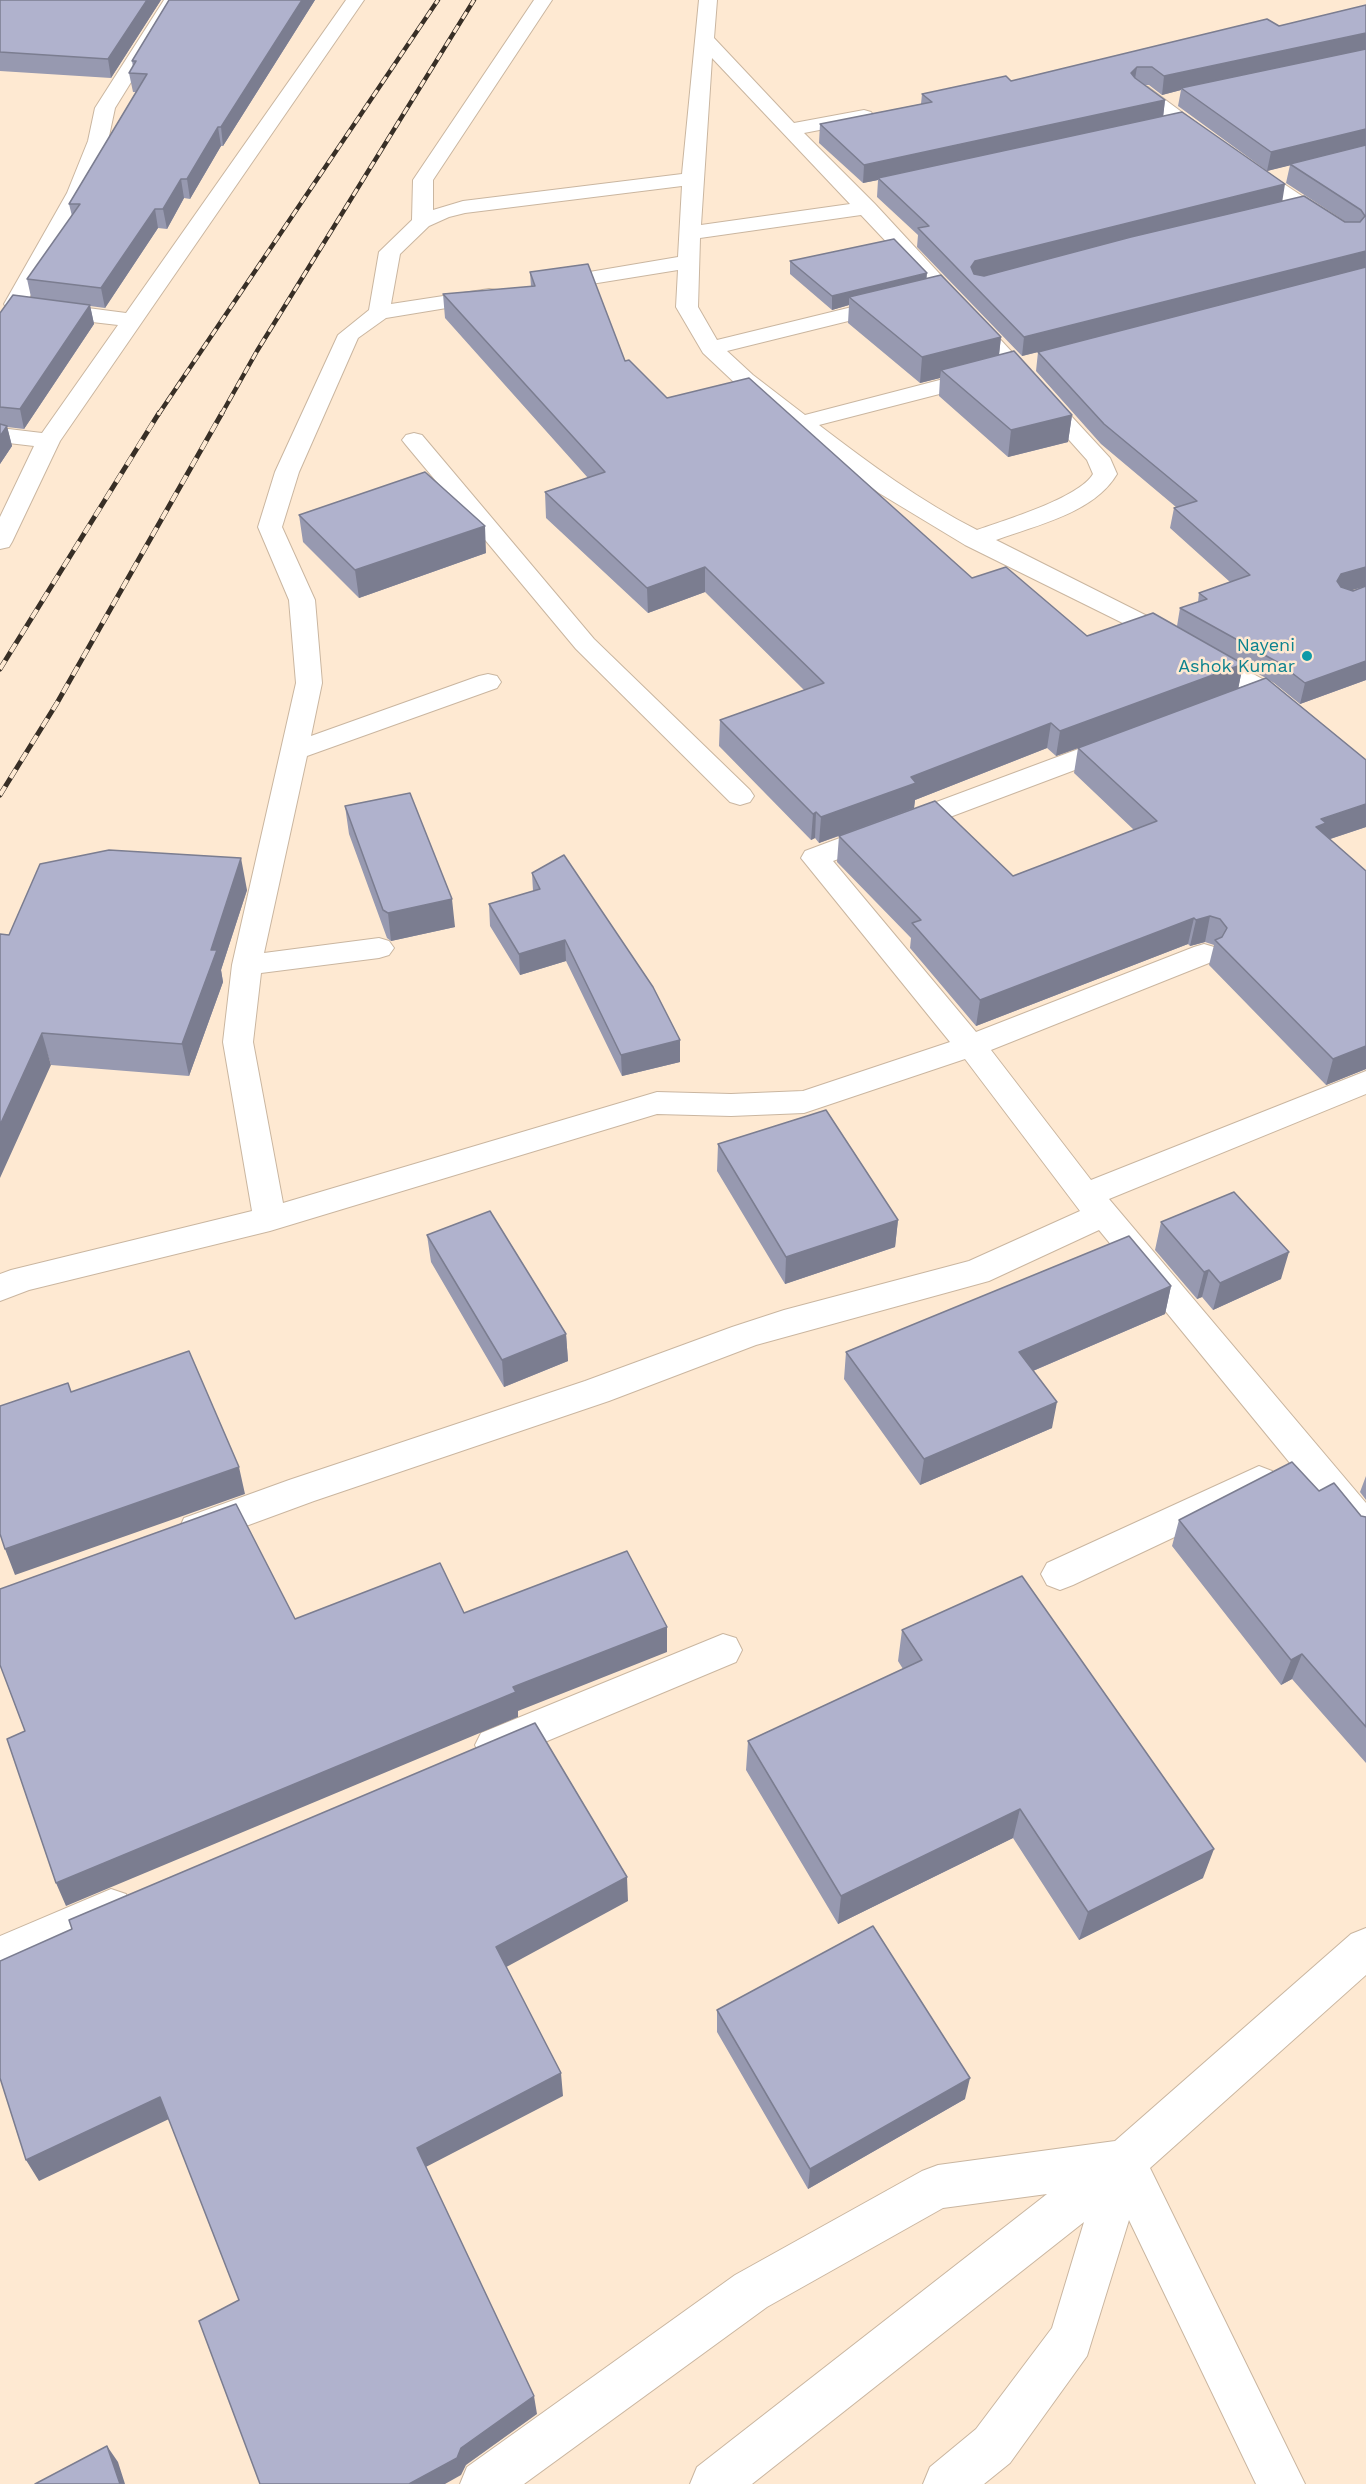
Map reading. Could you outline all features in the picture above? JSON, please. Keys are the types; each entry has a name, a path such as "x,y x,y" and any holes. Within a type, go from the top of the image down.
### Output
{"street":[{"path":"130,320 8,304 77,193 98,141 105,108 173,0"},
{"path":"0,542 48,441 130,320 355,0"},
{"path":"422,222 423,180 543,0"},
{"path":"708,0 692,179 687,308 711,348 745,380 887,488 974,540 1164,634 1264,691 1308,726"},
{"path":"706,41 789,130 865,197 943,291 1019,367 1098,458 1105,474 1098,486 1066,506 974,540"},
{"path":"1141,92 1264,180 1349,236"},
{"path":"1158,103 1181,98"},
{"path":"789,130 864,116"},
{"path":"1159,127 1182,122"},
{"path":"1264,180 1287,174"},
{"path":"379,313 390,252 422,222 463,207 692,179"},
{"path":"690,233 865,197"},
{"path":"1282,211 1305,206"},
{"path":"527,288 689,262"},
{"path":"711,348 943,291"},
{"path":"270,1219 238,1042 247,965 309,683 302,600 270,527 287,472 350,335 379,313 504,292"},
{"path":"801,423 1042,361"},
{"path":"0,435 48,441"},
{"path":"414,440 431,478 585,644 740,796"},
{"path":"270,527 301,518"},
{"path":"294,751 488,682"},
{"path":"1230,703 1264,691"},
{"path":"1140,736 815,858 971,1046 1094,1205 1366,1529"},
{"path":"247,965 379,948"},
{"path":"0,1288 23,1279 270,1219 657,1103 731,1105 804,1102 971,1046 1204,954"},
{"path":"162,1541 302,1490 597,1391 744,1336 977,1272 1094,1205 1366,1082"},
{"path":"1060,1574 1305,1459"},
{"path":"460,1760 723,1650"},
{"path":"0,1956 142,1895"},
{"path":"714,2484 1124,2162 1366,1948"},
{"path":"484,2484 752,2290 938,2187 1124,2162"},
{"path":"946,2484 993,2446 1071,2340 1124,2162"},
{"path":"1124,2162 1281,2484"}],"building":[{"path":"0,0 147,0 108,59 0,52"},
{"path":"169,0 302,0 221,127 218,127 187,179 181,179 163,209 155,209 101,288 27,279 80,204 69,204 147,74 129,73 136,61 132,61"},
{"path":"1366,5 1366,33 1164,76 1152,67 1137,67 1131,73 1165,100 864,165 820,124 932,102 922,94 1006,76 1011,81 1267,19 1279,26"},
{"path":"1366,49 1366,129 1271,152 1181,88"},
{"path":"1182,112 1285,184 975,261 971,267 974,274 984,276 1131,237 1304,196 1345,222 1360,222 1365,216 1361,210 1290,164 1366,145 1366,251 1024,337 918,228 929,226 878,178"},
{"path":"894,239 927,273 832,296 790,261"},
{"path":"588,264 625,361 629,360 667,398 749,378 972,578 1006,567 1087,636 1153,613 1243,664 1060,731 1051,723 911,777 916,783 821,817 816,812 813,814 720,720 824,683 705,567 647,588 545,492 605,472 443,294 535,286 530,272"},
{"path":"1366,267 1366,567 1341,574 1337,581 1341,587 1353,591 1366,586 1366,661 1305,683 1279,663 1180,608 1207,599 1199,593 1250,575 1174,508 1197,501 1104,424 1038,352"},
{"path":"941,275 1001,337 922,357 849,297"},
{"path":"13,295 90,305 20,409 0,407 0,313"},
{"path":"1014,351 1072,415 1011,430 941,370"},
{"path":"0,424 7,426 0,436"},
{"path":"425,472 485,526 355,570 299,515"},
{"path":"1266,678 1366,760 1366,804 1321,819 1326,823 1316,827 1366,871 1366,1046 1333,1059 1215,940 1222,937 1227,928 1220,919 1210,916 1196,920 1194,918 980,1000 912,923 921,920 839,836 935,801 1013,876 1157,821 1078,748"},
{"path":"410,793 452,899 388,913 383,910 345,806"},
{"path":"109,850 241,858 211,950 217,950 182,1044 42,1033 0,1125 0,934 9,935 40,864"},
{"path":"564,855 653,987 680,1040 621,1055 565,940 519,954 489,904 540,889 532,873"},
{"path":"826,1110 898,1220 786,1257 718,1144"},
{"path":"1234,1192 1289,1252 1220,1283 1209,1270 1204,1272 1161,1222"},
{"path":"490,1211 566,1334 502,1360 427,1235"},
{"path":"1129,1236 1171,1286 1019,1352 1057,1402 924,1459 846,1352"},
{"path":"189,1351 239,1467 5,1549 0,1534 0,1406 68,1383 71,1392"},
{"path":"1292,1462 1319,1491 1334,1483 1361,1516 1366,1517 1366,1727 1302,1654 1291,1660 1179,1520"},
{"path":"236,1504 295,1619 440,1563 464,1613 627,1551 667,1627 513,1687 516,1692 56,1883 7,1739 25,1731 0,1665 0,1589"},
{"path":"1022,1576 1214,1849 1088,1912 1020,1809 841,1896 748,1741 922,1660 902,1630"},
{"path":"535,1723 627,1877 496,1947 561,2073 417,2148 534,2396 461,2448 457,2458 409,2484 260,2484 199,2321 239,2300 160,2097 26,2160 0,2078 0,1961 72,1929 69,1920"},
{"path":"873,1926 970,2078 810,2169 717,2010"},
{"path":"107,2446 120,2484 35,2484"}],"railway":[{"path":"158,415 438,0"},
{"path":"221,415 257,351 474,0"},
{"path":"0,669 159,413"},
{"path":"0,795 57,703 222,413"}],"place":[{"name":"Nayeni Ashok Kumar","path":"1307,656"}]}
